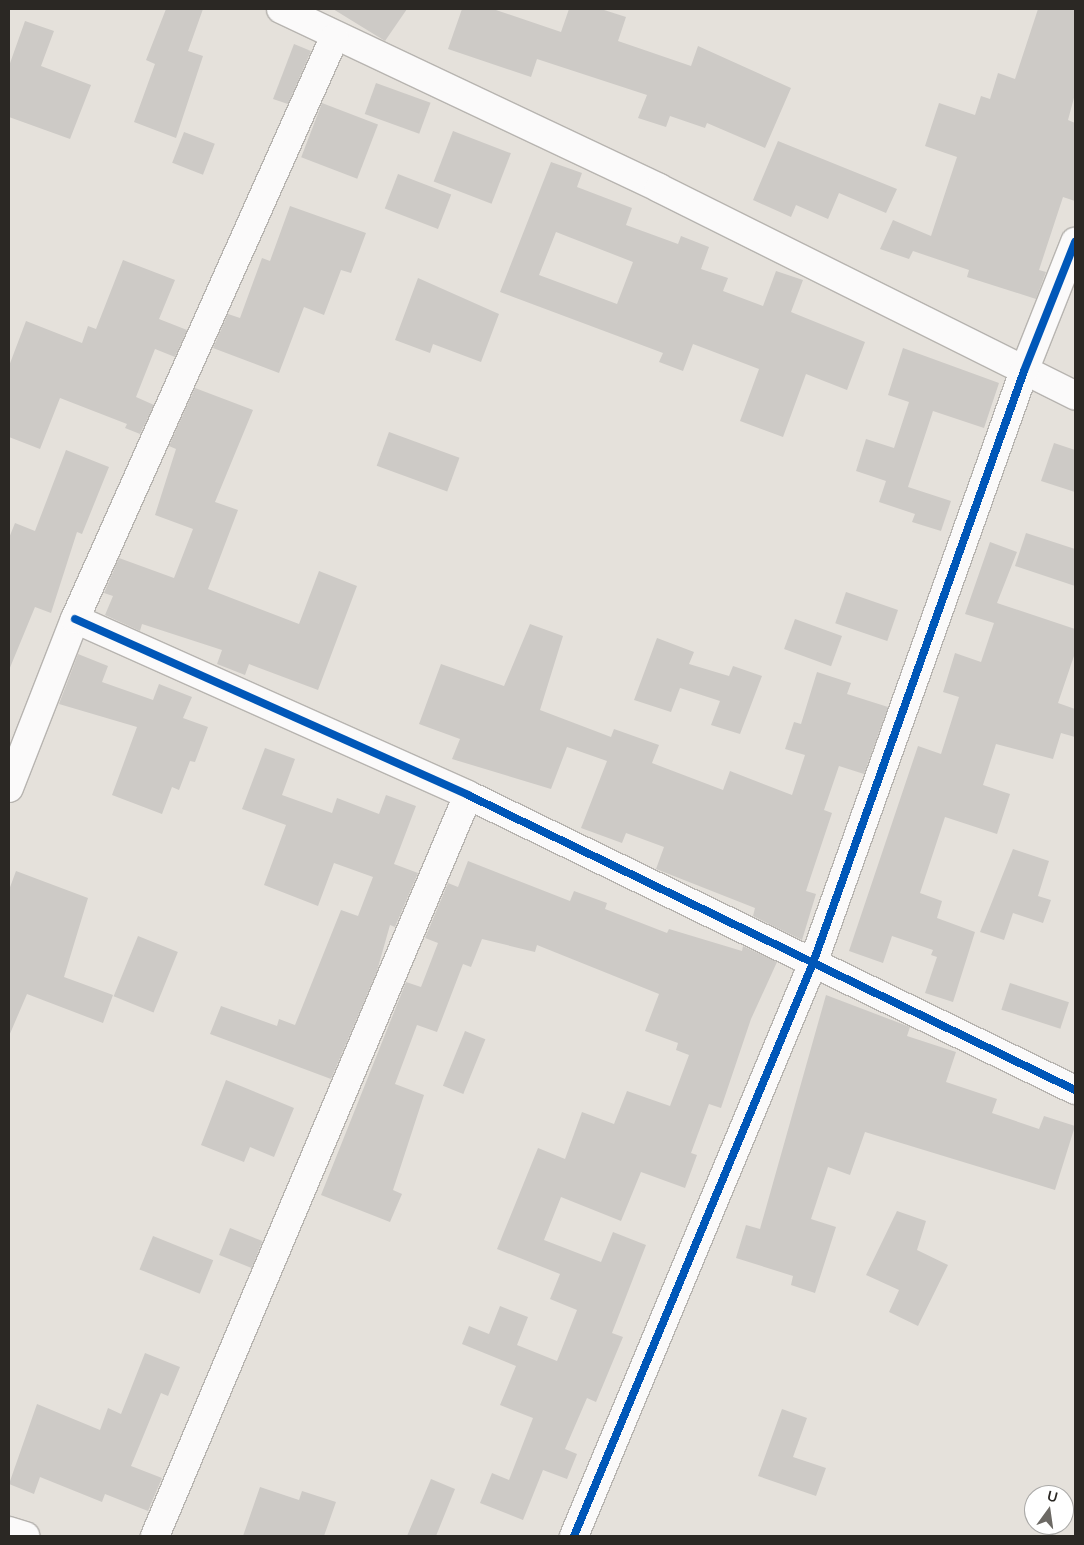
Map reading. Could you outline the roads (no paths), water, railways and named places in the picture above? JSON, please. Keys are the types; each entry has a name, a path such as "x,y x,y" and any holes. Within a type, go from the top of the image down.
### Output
{"street":[{"path":"281,9 334,38 659,188 1075,395"},
{"path":"9,788 75,620 334,38"},
{"path":"574,1536 813,962 1024,371 1075,242"},
{"path":"75,620 468,795 1075,1090"},
{"path":"155,1536 468,795"}]}
